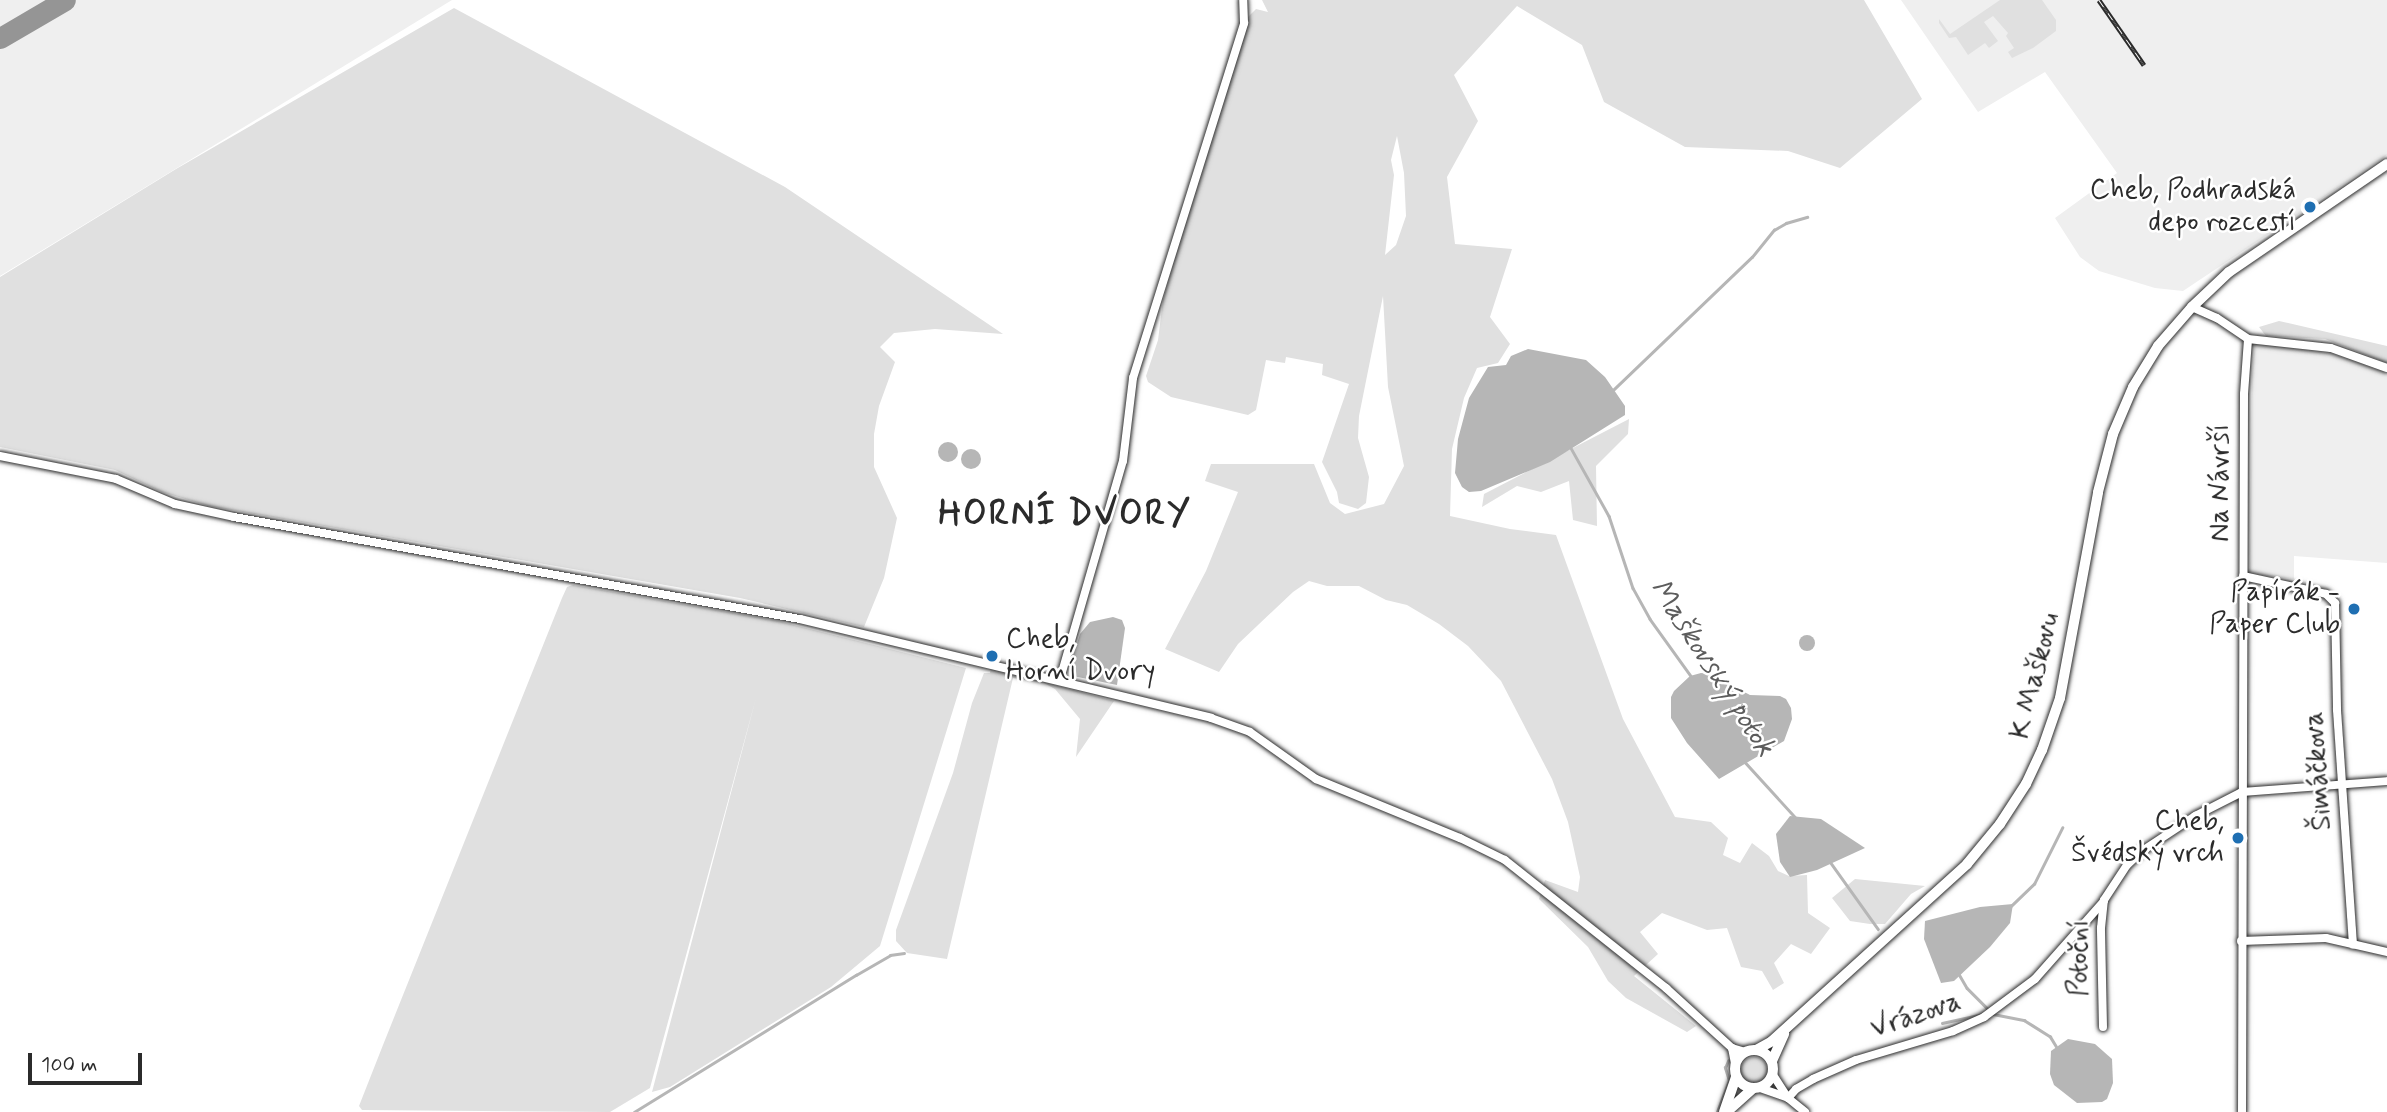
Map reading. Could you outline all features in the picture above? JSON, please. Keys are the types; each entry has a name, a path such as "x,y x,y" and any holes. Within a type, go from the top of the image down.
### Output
{"main road":[{"name":"K Maškovu","path":"1751,1051 1790,1025 1967,864 2000,824 2026,784 2042,750 2060,698 2098,492 2113,434 2145,366 2192,307 2247,259 2387,164"},
{"path":"1726,1112 1773,1075 1772,1061 1790,1025"},
{"path":"1726,1112 1737,1078 1735,1064 1751,1051 1766,1054 1772,1061"},
{"path":"1737,1078 1756,1088"}],"street":[{"path":"1060,679 1123,461 1133,378 1244,23 1243,0"},
{"path":"2192,307 2217,318 2248,339 2331,348 2387,368"},
{"name":"Na Návrší","path":"2242,1112 2244,394 2248,339"},
{"path":"0,456 116,479 175,504 234,517 800,619 1060,679 1211,718 1250,733 1316,779 1460,838 1505,860 1666,988 1731,1048 1735,1064"},
{"name":"Šimáčkova","path":"2243,576 2332,597 2335,603 2335,662 2353,944"},
{"path":"2242,792 2387,781"},
{"name":"Potoční","path":"2103,1027 2101,928 2104,900 2127,864 2142,851 2195,816 2242,792"},
{"name":"Vrázova","path":"1788,1098 1813,1079 1856,1060 1953,1031 1984,1017 2035,979 2104,900"},
{"path":"2241,941 2326,938 2387,952"},
{"path":"1731,1048 1751,1051"},
{"path":"1773,1075 1788,1098 1805,1112"},
{"path":"1756,1088 1788,1098"}],"shaded area":[{"path":"0,0 452,0 0,276"},
{"path":"1262,0 1864,0 1922,99 1840,168 1788,151 1685,147 1604,102 1582,45 1517,6 1454,75 1478,121 1447,177 1455,244 1512,249 1490,317 1510,344 1498,363 1477,368 1464,398 1452,449 1450,516 1510,529 1556,535 1623,719 1675,817 1711,822 1728,838 1723,855 1740,863 1752,843 1769,856 1778,871 1789,876 1807,875 1808,913 1830,928 1811,954 1791,944 1774,963 1784,983 1773,990 1762,971 1741,967 1727,928 1707,930 1662,913 1640,932 1658,954 1634,976 1696,1026 1687,1032 1626,998 1608,981 1588,947 1539,899 1545,880 1578,892 1580,877 1568,822 1552,779 1501,681 1468,646 1439,624 1407,605 1386,600 1359,586 1327,586 1309,581 1293,592 1238,644 1219,672 1165,649 1206,571 1238,492 1205,481 1211,464 1314,464 1330,503 1345,514 1384,504 1404,466 1388,387 1383,296 1359,416 1358,438 1369,477 1366,503 1358,509 1339,503 1337,492 1322,462 1349,384 1322,375 1323,364 1286,357 1285,363 1266,360 1256,410 1248,415 1171,397 1148,382 1146,376 1158,340 1163,300 1247,18 1256,9 1268,12","holes":["1397,136 1404,173 1406,216 1396,245 1385,255 1394,175 1391,160"]},
{"path":"1901,0 2387,0 2387,155 2183,291 2155,288 2099,271 2080,257 2055,218 2117,173 2045,72 1978,112"},
{"path":"2000,0 2042,0 2056,20 2056,31 2033,48 2012,58 2008,52 2014,48 2006,36 2008,33 1993,16 1984,22 1998,41 1989,48 1985,43 1968,55 1956,37 1949,38 1939,23 1939,19 1950,34"},
{"path":"454,8 785,187 1003,334 935,329 894,333 880,347 895,362 879,406 874,434 874,467 897,518 884,578 864,627 740,598 209,506 162,492 115,470 0,447 0,277 176,169"},
{"path":"2279,321 2387,346 2387,363 2325,339 2266,336 2259,327"},
{"path":"2255,343 2333,354 2387,373 2387,563 2294,556 2294,579 2250,574 2252,376"},
{"path":"1528,349 1586,360 1605,377 1625,406 1625,415 1550,462 1481,491 1469,492 1462,487 1455,473 1458,439 1469,398 1488,367 1506,365 1511,356"},
{"path":"1629,419 1628,434 1596,466 1597,526 1573,520 1569,481 1541,492 1517,486 1482,507 1484,494"},
{"path":"948,442 955,445 958,452 955,459 948,462 941,459 938,452 941,445"},
{"path":"971,449 978,452 981,459 978,466 971,469 964,466 961,459 964,452"},
{"path":"573,585 778,621 966,668 880,946 831,987 670,1087 652,1092 756,698 650,1088 610,1112 362,1110 359,1106 562,598 567,587"},
{"path":"1113,617 1122,620 1125,628 1117,685 1073,676 1070,666 1080,634 1090,622"},
{"path":"1804,635 1810,635 1815,643 1813,649 1804,651 1799,646 1799,640"},
{"path":"991,668 1114,701 1076,757 1080,719 1055,689 1044,683 1013,678 947,959 907,953 896,941 896,930 953,773 972,703 984,673 990,673"},
{"path":"1710,674 1750,695 1780,696 1786,699 1791,708 1792,719 1784,741 1719,779 1687,743 1671,718 1671,697 1674,691 1690,676"},
{"path":"1790,816 1821,819 1865,848 1817,870 1790,877 1780,862 1776,834"},
{"path":"1855,879 1925,886 1911,894 1885,924 1870,924 1850,921 1832,898"},
{"path":"2013,904 2010,923 1990,947 1954,981 1941,983 1924,939 1925,921 1980,907"},
{"path":"2068,1039 2095,1044 2112,1059 2113,1083 2107,1099 2102,1102 2077,1103 2054,1085 2050,1074 2051,1051"},
{"path":"1754,1057 1763,1061 1767,1070 1763,1079 1754,1083 1745,1079 1741,1070 1745,1061"}],"waterway":[{"name":"Maškovský potok","path":"1611,392 1752,257 1774,230 1786,223 1807,217"},
{"name":"Maškovský potok","path":"1571,448 1609,516 1633,588 1650,619 1691,676"},
{"name":"Maškovský potok","path":"1745,762 1795,817"},
{"path":"2011,906 2034,884 2062,828"},
{"name":"Maškovský potok","path":"1831,863 1878,929"},
{"path":"634,1112 856,975 890,955 904,953"},
{"path":"1959,974 1967,988 1990,1011"},
{"path":"1942,1023 1983,1014"},
{"path":"1993,1014 2024,1020 2050,1036 2056,1046"},
{"path":"1717,1112 1729,1081 1725,1068 1728,1061"}],"taxiway":[{"path":"0,38 65,0"}],"railway":[{"path":"2099,0 2144,65"}],"place":[{"name":"Cheb, Podhradská depo rozcestí","path":"2310,207"},
{"name":"Papírák - Paper Club","path":"2354,609"},
{"name":"Cheb, Horní Dvory","path":"992,656"},
{"name":"Cheb, Švédský vrch","path":"2238,838"}],"district":[{"name":"HORNÍ DVORY","path":"1065,514"}]}
